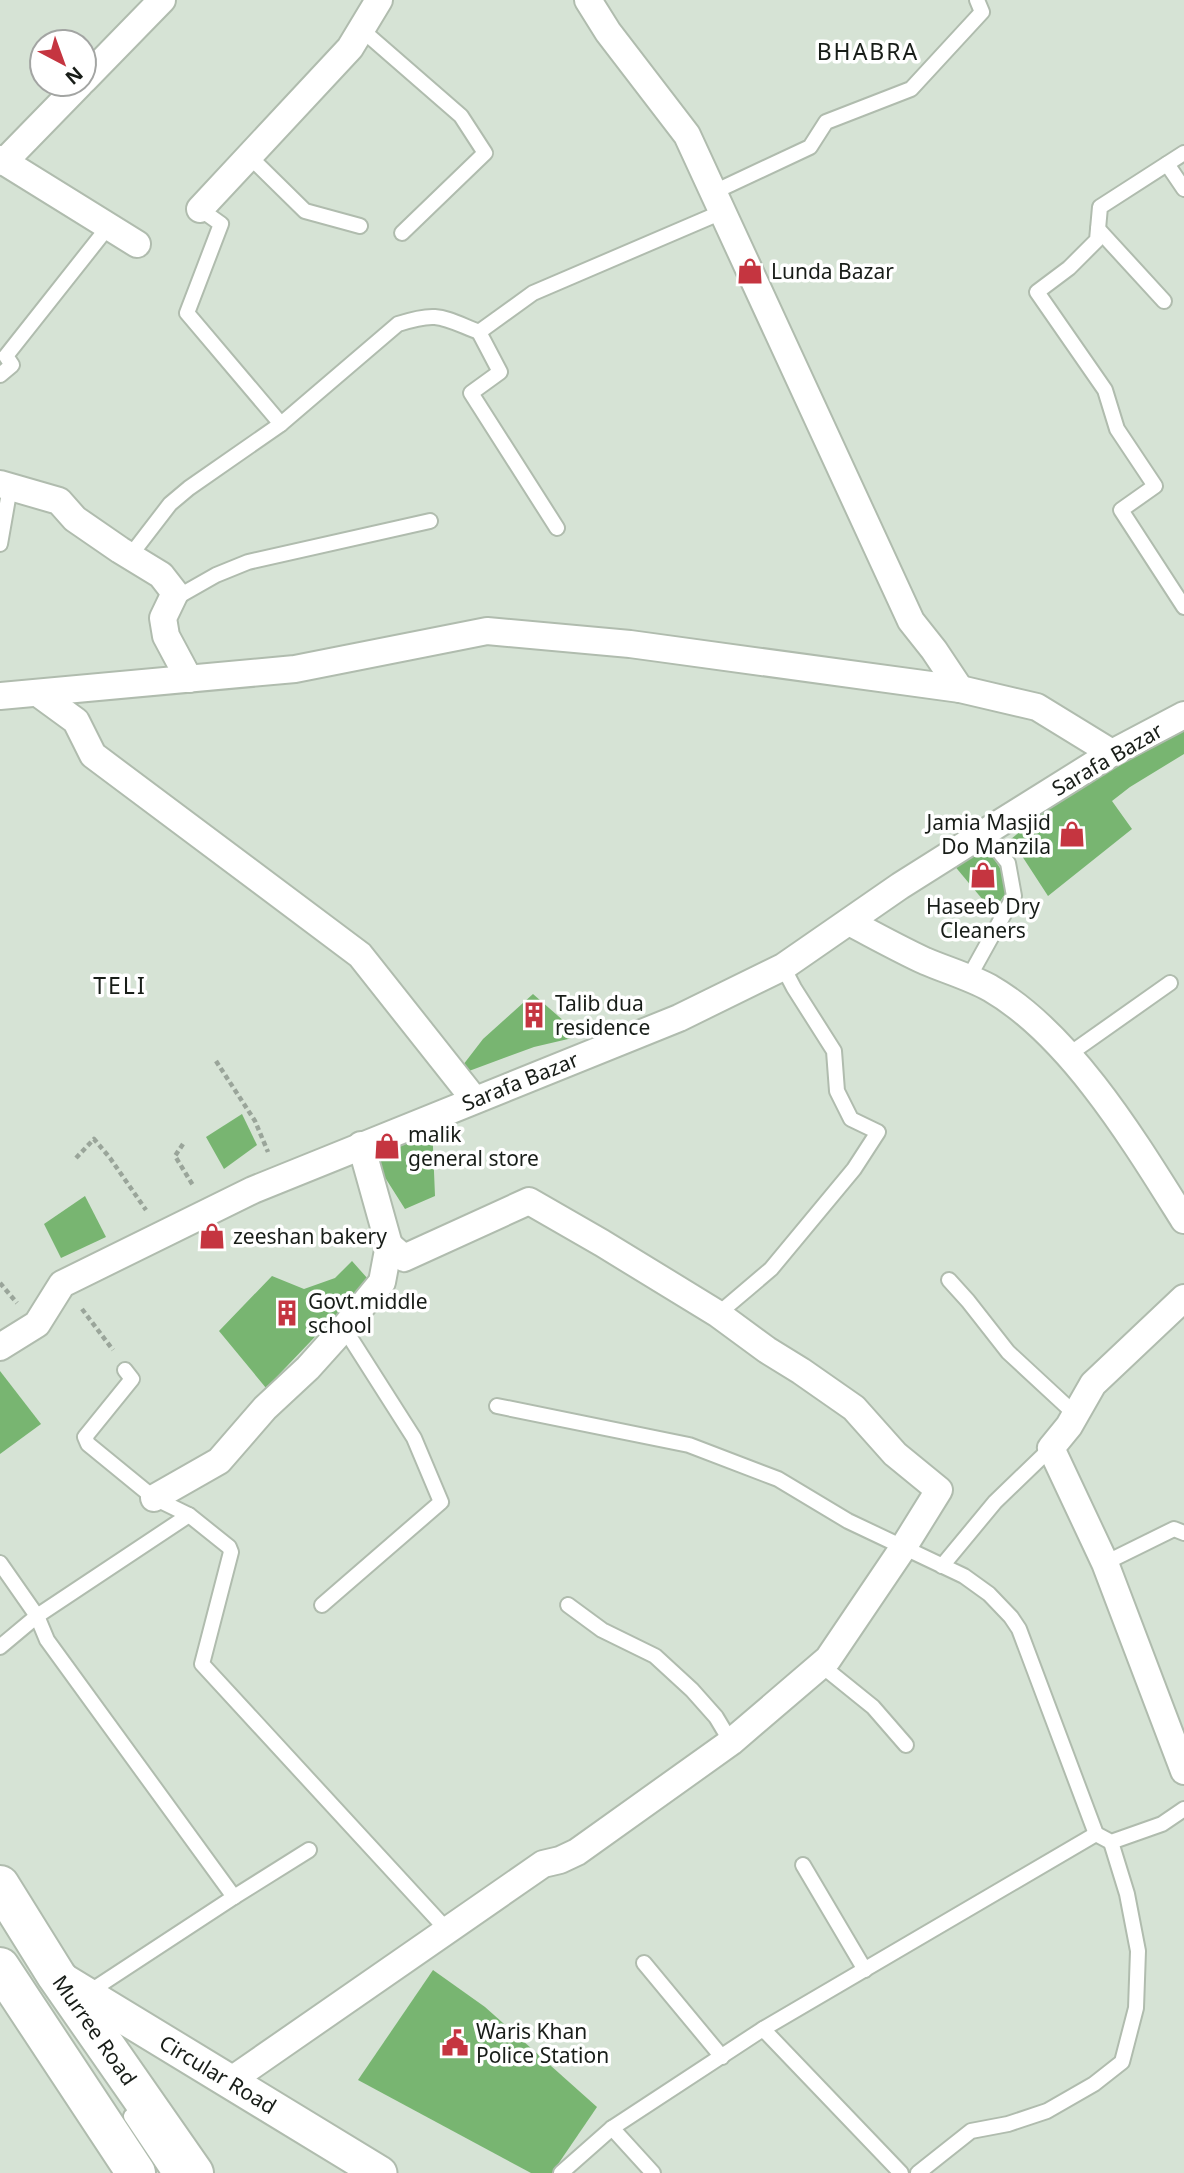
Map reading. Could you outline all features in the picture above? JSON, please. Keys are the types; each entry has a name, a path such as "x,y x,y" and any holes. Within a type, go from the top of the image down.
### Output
{"main road":[{"name":"Murree Road","path":"0,1885 57,1982 194,2173"},
{"name":"Murree Road","path":"0,1968 136,2173"}],"street":[{"path":"98,66 162,0"},
{"path":"200,209 350,48 379,0"},
{"path":"588,0 608,32 687,135 911,621 960,689"},
{"path":"66,98 2,161 137,244"},
{"path":"5,485 59,501 75,519 161,575 175,593 163,618 166,636 189,679"},
{"path":"0,696 295,669 487,631 630,644 960,689 1037,706 1112,753"},
{"path":"40,694 76,721 93,755 360,955 474,1099"},
{"name":"Sarafa Bazar","path":"62,1284 280,1178 679,1018 783,967 900,886 984,833 1112,753 1184,715"},
{"path":"849,922 923,960 989,988 1034,1020 1068,1055 1129,1133 1184,1220"},
{"path":"154,1498 219,1461 265,1408 308,1368 382,1282 388,1245 361,1145"},
{"path":"230,2081 543,1864 577,1852 731,1742 828,1659 939,1490 895,1454 854,1408 718,1314 529,1201 404,1258 388,1245"},
{"path":"0,1347 37,1324 62,1284"},
{"path":"1184,1298 1093,1384 1069,1426 1051,1448 1105,1563 1184,1771"},
{"name":"Circular Road","path":"57,1982 230,2081 380,2173"}],"lane":[{"path":"479,332 533,293 718,202 810,147 826,122 911,89 982,12 977,0"},
{"path":"361,29 461,116 485,153 401,233"},
{"path":"1184,153 1100,206 1097,240 1069,268 1037,292 1105,390 1117,429 1155,486 1121,510 1184,607"},
{"path":"249,156 305,211 360,226"},
{"path":"1167,164 1184,189"},
{"path":"200,209 221,224 187,313 281,424"},
{"path":"0,375 12,365 3,353 108,226"},
{"path":"1098,229 1164,301"},
{"path":"130,556 170,504 189,488 281,424 398,324 423,316 439,316 479,332 500,372 471,393 557,528"},
{"path":"0,544 5,485"},
{"path":"171,601 216,575 248,562 430,521"},
{"path":"968,979 1014,896 1008,863 984,833"},
{"path":"718,1314 771,1269 855,1169 878,1132 851,1119 837,1091 834,1051 783,967"},
{"path":"1068,1055 1170,983"},
{"path":"948,1280 1008,1352 1076,1414"},
{"path":"323,1605 441,1502 414,1438 344,1328"},
{"path":"125,1370 132,1379 85,1437 88,1444 154,1498 189,1515 226,1543 231,1552 202,1664 447,1930"},
{"path":"496,1406 689,1446 778,1479 848,1521 964,1576 989,1594 1019,1629 1096,1834 1111,1842 1127,1894 1138,1951 1136,2008 1122,2062 1094,2084 1047,2111 971,2131 918,2173"},
{"path":"942,1566 995,1502 1051,1448"},
{"path":"0,1647 37,1616 189,1515"},
{"path":"1105,1563 1174,1529 1184,1533"},
{"path":"0,1563 37,1616 47,1640 234,1897"},
{"path":"568,1605 602,1630 654,1656 700,1699 716,1717 731,1742"},
{"path":"821,1665 873,1707 906,1745"},
{"path":"1111,1842 1161,1825 1184,1809"},
{"path":"561,2173 612,2128 763,2029 1096,1834"},
{"path":"57,1982 234,1897 309,1850"},
{"path":"803,1865 865,1970"},
{"path":"644,1963 722,2057"},
{"path":"763,2029 901,2173"},
{"path":"123,2103 169,2173"},
{"path":"612,2128 653,2173"}],"path":[{"path":"216,1060 255,1121 280,1178"},
{"path":"76,1158 94,1139 163,1234"},
{"path":"183,1144 175,1156 209,1212"},
{"path":"62,1284 112,1348 125,1370"}],"building":[{"name":"Jamia Masjid Do Manzila","path":"1184,720 1184,754 1112,801 1132,829 1048,896 1011,839 1091,774"},
{"name":"Haseeb Dry Cleaners","path":"989,851 1011,885 993,912 953,864"},
{"name":"Talib dua residence","path":"533,994 581,1036 534,1047 469,1071 463,1065 483,1039"},
{"path":"242,1114 257,1145 224,1169 206,1137"},
{"path":"432,1123 435,1196 405,1209 386,1179 377,1172 373,1154"},
{"path":"85,1196 106,1237 61,1258 44,1224"},
{"name":"Govt.middle school","path":"352,1261 368,1279 266,1388 219,1331 272,1276 304,1289 335,1278"},
{"path":"0,1371 41,1424 0,1454"},
{"name":"Waris Khan Police Station","path":"433,1970 485,2007 597,2107 552,2173 531,2173 358,2080"}],"place":[{"name":"Lunda Bazar","path":"750,271"},
{"name":"Jamia Masjid Do Manzila","path":"1072,834"},
{"name":"Haseeb Dry Cleaners","path":"983,875"},
{"name":"Talib dua residence","path":"534,1015"},
{"name":"malik general store","path":"387,1146"},
{"name":"zeeshan bakery","path":"212,1236"},
{"name":"Govt.middle school","path":"287,1313"},
{"name":"Waris Khan Police Station","path":"455,2043"}],"district":[{"name":"BHABRA","path":"868,51"},
{"name":"TELI","path":"120,985"}]}
